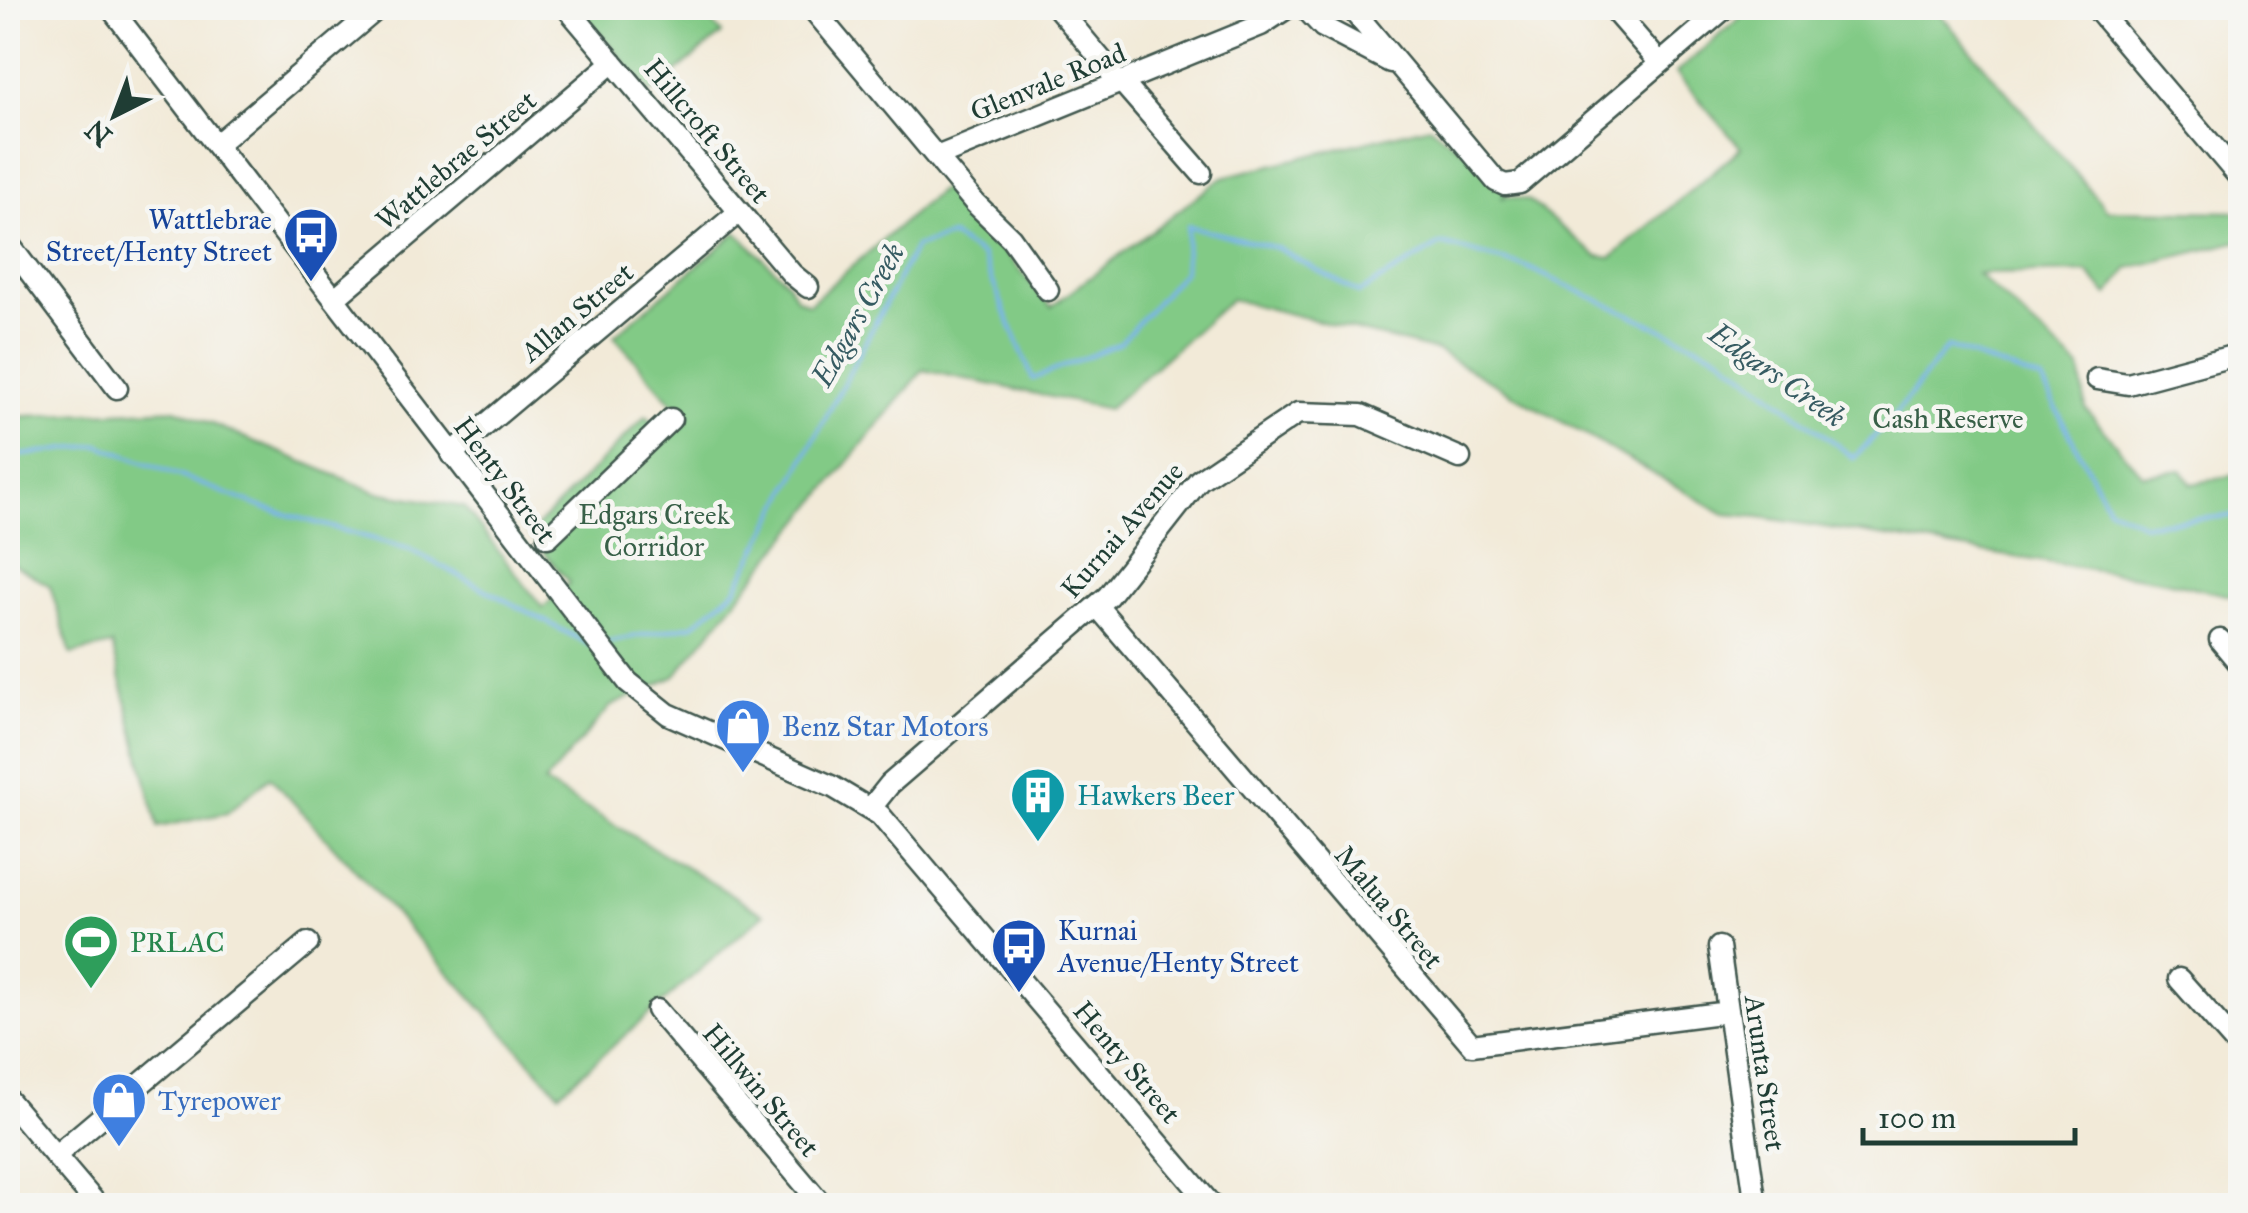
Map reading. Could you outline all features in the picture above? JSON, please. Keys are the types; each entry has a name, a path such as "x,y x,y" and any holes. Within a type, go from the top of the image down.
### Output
{"street":[{"name":"Henty Street","path":"112,8 628,682 668,714 808,775 870,809 895,830 1212,1206"},
{"path":"216,145 378,8"},
{"name":"Hillcroft Street","path":"567,8 792,274 808,287"},
{"path":"812,8 976,203 1012,238 1048,290"},
{"path":"1058,8 1201,174"},
{"name":"Glenvale Road","path":"939,156 1261,25 1287,8"},
{"path":"1304,8 1323,27 1401,67"},
{"path":"1351,8 1496,181 1513,186 1725,8"},
{"path":"1612,8 1659,62"},
{"path":"2096,8 2240,178"},
{"name":"Wattlebrae Street","path":"334,299 613,62"},
{"name":"Allan Street","path":"450,454 739,212"},
{"path":"8,243 117,388"},
{"path":"2097,379 2128,384 2240,354"},
{"name":"Kurnai Avenue","path":"870,809 890,784 1097,606 1199,480 1298,414 1361,415 1460,458"},
{"path":"548,536 671,419"},
{"name":"Malua Street","path":"1097,606 1472,1046 1728,1012"},
{"path":"2220,640 2240,664"},
{"path":"56,1156 308,943"},
{"name":"Arunta Street","path":"1719,947 1756,1206"},
{"path":"2179,978 2240,1048"},
{"name":"Hillwin Street","path":"657,1010 823,1206"},
{"path":"8,1100 98,1206"}],"green space":[{"path":"578,8 699,8 722,34 651,93"},
{"path":"1751,8 1935,8 2107,210 2240,212 2240,241 2129,268 2108,295 2087,272 1977,274 2080,368 2086,409 2142,475 2181,470 2192,484 2240,474 2240,598 2161,580 1725,514 1437,351 1231,299 1108,409 923,370 674,677 611,706 544,783 764,914 559,1093 270,777 227,813 158,827 112,645 71,654 50,586 8,561 8,417 176,409 376,492 464,507 543,608 569,583 529,534 646,416 664,431 683,415 614,336 737,232 788,283 796,298 809,304 947,184 1051,307 1223,177 1429,126 1513,186 1501,199 1505,196 1528,200 1597,256 1611,258 1741,148 1676,73"}],"waterway":[{"name":"Edgars Creek","path":"605,642 693,625 736,589 915,247 951,236 982,256 1033,379 1120,343 1184,271 1188,226 1277,248 1359,293 1441,244 1524,266 1721,356 1854,458 1895,415 1947,347 2042,381 2108,507 2144,524 2240,515"},
{"name":"Edgars Creek","path":"8,457 99,445 264,508 409,549 590,645"}],"place":[{"name":"Wattlebrae Street/Henty Street","path":"311,284"},
{"name":"Benz Star Motors","path":"743,775"},
{"name":"Hawkers Beer","path":"1038,844"},
{"name":"PRLAC","path":"91,991"},
{"name":"Kurnai Avenue/Henty Street","path":"1019,995"},
{"name":"Tyrepower","path":"119,1149"}],"park label":[{"name":"Cash Reserve","path":"1948,418"},
{"name":"Edgars Creek Corridor","path":"654,530"}]}
